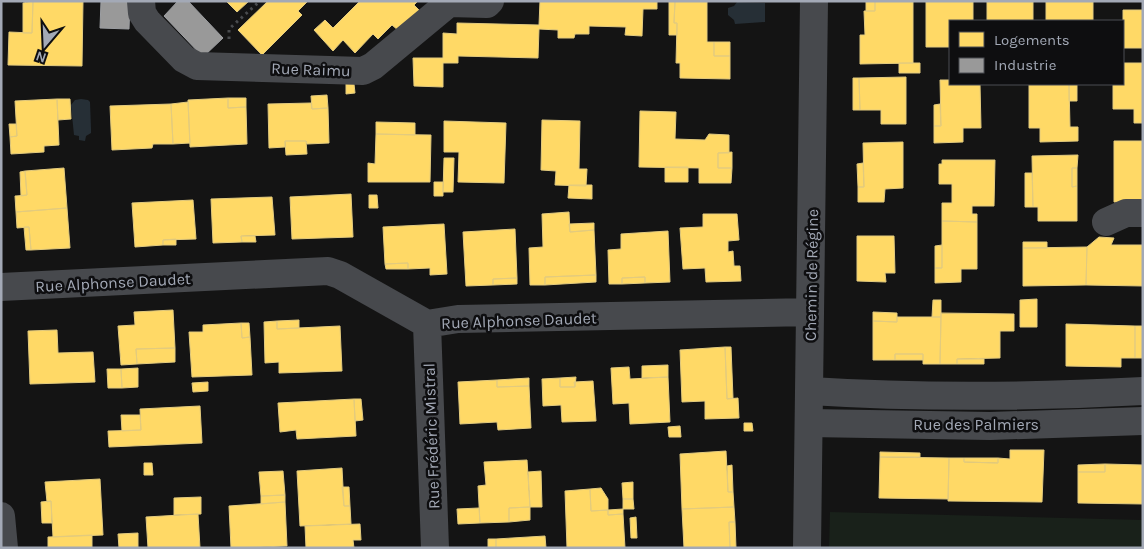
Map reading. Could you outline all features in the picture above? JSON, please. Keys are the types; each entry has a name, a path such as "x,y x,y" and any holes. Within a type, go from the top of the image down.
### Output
{"street":[{"name":"Rue Raimu","path":"141,1 142,13 147,21 184,59 197,66 363,71 373,66 449,3 487,4 490,1"},
{"name":"Chemin de Régine","path":"807,548 814,1"},
{"path":"1106,222 1126,213 1143,213"},
{"name":"Rue Alphonse Daudet","path":"1,288 328,271 340,275 427,324 458,319 810,312"},
{"name":"Rue Frédéric Mistral","path":"427,324 436,548"},
{"name":"Rue des Palmiers","path":"810,391 990,396 1143,390"},
{"name":"Rue des Palmiers","path":"809,423 990,426 1143,421"},
{"path":"1,516 4,548"}],"path":[{"path":"229,67 229,29 260,1"}],"shaded area":[{"path":"737,2 765,3 765,22 735,24 734,20 728,15 728,8 734,6"},
{"path":"81,99 90,102 91,133 86,136 85,141 79,140 79,136 74,135 71,105 75,100"},
{"path":"830,512 1143,520 1143,548 829,548"}],"building: Logements":[{"path":"33,1 32,33 23,33 23,3"},
{"path":"33,1 83,1 82,66 8,65 9,32 32,33"},
{"path":"226,1 249,1 237,12"},
{"path":"268,1 308,1 298,11 302,15 262,55 238,30"},
{"path":"360,1 418,1 414,5 420,11 399,31 392,25 378,39 373,34 355,53 343,40 333,51 314,30 325,20 333,28"},
{"path":"540,1 657,1 657,9 643,9 642,36 625,35 626,27 589,26 589,34 575,34 574,38 558,38 558,30 539,29 538,58 458,56 458,63 443,63 443,87 414,86 413,58 443,58 443,33 457,34 457,23 539,25"},
{"path":"669,1 675,1 674,23 677,23 677,35 669,35"},
{"path":"675,1 707,1 707,42 714,42 714,56 730,56 730,79 680,78 680,63 676,63 677,23 674,23"},
{"path":"866,1 875,1 875,11 866,11"},
{"path":"875,1 913,1 913,63 860,64 860,35 865,35 864,11 875,11"},
{"path":"926,1 973,1 973,20 949,20 949,47 926,47"},
{"path":"987,1 1033,1 1033,20 987,20"},
{"path":"1046,1 1093,1 1093,20 1046,20"},
{"path":"1123,10 1143,10 1143,48 1124,48"},
{"path":"714,42 730,42 730,56 714,56"},
{"path":"899,63 920,63 920,73 899,73"},
{"path":"1124,63 1143,63 1143,123 1134,123 1134,109 1113,109 1113,85 1124,85"},
{"path":"906,77 906,124 881,124 881,110 860,110 859,78"},
{"path":"853,78 859,78 860,110 853,110"},
{"path":"940,80 949,80 949,85 980,85 981,128 963,128 963,142 934,143 934,126 941,126"},
{"path":"346,84 354,84 355,93 346,94"},
{"path":"1029,85 1069,85 1070,127 1078,127 1078,141 1040,142 1040,128 1029,128"},
{"path":"1069,85 1077,85 1077,101 1069,101"},
{"path":"327,95 328,108 312,109 311,96"},
{"path":"228,98 246,98 246,107 228,108"},
{"path":"228,98 228,108 246,107 247,144 190,147 188,100"},
{"path":"57,99 70,99 71,119 58,120"},
{"path":"57,99 59,145 44,146 44,152 11,154 10,137 17,136 15,101"},
{"path":"188,102 190,143 173,144 171,104"},
{"path":"311,103 312,109 328,108 329,143 307,144 306,141 285,141 285,147 269,148 268,104"},
{"path":"171,104 173,144 153,144 152,148 112,150 110,106"},
{"path":"940,104 941,126 934,126 934,105"},
{"path":"640,111 676,112 675,139 705,140 709,134 729,135 729,153 718,153 718,168 732,168 731,183 699,183 699,168 639,167"},
{"path":"542,120 580,121 579,169 587,169 586,186 555,185 556,171 541,170"},
{"path":"444,121 506,123 504,183 458,182 459,152 444,152"},
{"path":"376,122 415,123 415,135 376,134"},
{"path":"9,124 16,124 17,136 10,137"},
{"path":"376,134 431,135 430,182 368,182 368,163 375,164"},
{"path":"285,141 306,141 307,154 286,155"},
{"path":"1114,141 1143,141 1143,202 1114,202"},
{"path":"903,142 903,188 885,189 884,202 858,202 858,187 864,187 863,143"},
{"path":"732,152 732,168 718,168 718,153"},
{"path":"1078,155 1077,168 1072,168 1072,187 1077,186 1077,221 1038,221 1038,207 1033,207 1032,156"},
{"path":"444,158 454,158 453,192 443,192"},
{"path":"942,160 995,160 994,206 972,206 972,214 977,214 977,222 942,221 942,203 952,203 952,184 939,184 939,164 942,164"},
{"path":"863,163 864,187 858,187 857,164"},
{"path":"665,167 688,167 688,182 665,182"},
{"path":"64,168 67,208 16,212 15,196 27,195 25,171"},
{"path":"1072,168 1077,168 1077,186 1072,187"},
{"path":"25,171 27,195 21,196 20,172"},
{"path":"1025,173 1032,173 1033,207 1025,207"},
{"path":"434,182 443,182 443,196 434,196"},
{"path":"569,185 592,185 592,199 568,198"},
{"path":"351,194 353,237 292,239 290,197"},
{"path":"369,195 377,195 378,208 369,208"},
{"path":"272,197 275,235 241,236 242,242 213,243 211,199"},
{"path":"193,200 196,239 163,240 163,245 135,247 132,203"},
{"path":"67,208 70,248 31,250 29,227 17,228 16,212"},
{"path":"569,212 570,232 594,230 596,275 545,277 545,285 530,285 529,248 543,247 542,214"},
{"path":"703,214 737,214 739,240 728,241 728,252 733,251 734,266 740,266 741,281 706,282 705,268 683,269 680,228 703,227"},
{"path":"942,221 977,222 977,269 961,269 961,282 935,283 935,268 942,268"},
{"path":"594,223 594,230 570,232 569,224"},
{"path":"444,224 447,274 430,275 430,268 408,269 408,263 385,264 383,227"},
{"path":"24,227 29,227 31,250 26,250"},
{"path":"515,229 517,278 493,279 493,285 466,286 463,232"},
{"path":"668,231 670,282 645,283 645,277 622,278 622,284 609,284 608,250 621,249 621,234"},
{"path":"241,236 255,236 256,242 242,242"},
{"path":"857,236 894,236 895,273 885,273 886,282 857,281"},
{"path":"1099,237 1114,238 1111,245 1143,245 1143,286 1086,285 1087,247"},
{"path":"176,239 176,245 163,245 163,240"},
{"path":"1023,242 1047,242 1047,248 1023,248"},
{"path":"942,245 942,268 935,268 935,246"},
{"path":"1087,247 1086,285 1023,286 1023,248"},
{"path":"408,263 408,269 386,269 385,264"},
{"path":"596,275 596,282 545,285 545,277"},
{"path":"645,277 645,283 622,284 622,278"},
{"path":"517,278 517,284 493,285 493,279"},
{"path":"1037,299 1037,327 1020,327 1020,300"},
{"path":"933,300 941,300 941,317 932,317"},
{"path":"173,310 175,348 136,349 137,364 121,365 118,326 135,325 134,312"},
{"path":"873,312 897,313 897,322 873,321"},
{"path":"941,313 1014,314 1014,331 1000,331 1000,358 957,359 957,364 940,364"},
{"path":"897,317 941,317 940,364 923,364 923,354 895,354 895,360 873,360 873,321 897,322"},
{"path":"299,320 299,328 277,329 277,321"},
{"path":"277,321 277,329 340,326 342,371 279,373 279,362 265,363 264,322"},
{"path":"241,323 249,323 250,337 242,338"},
{"path":"241,323 242,338 250,337 252,375 192,377 189,332 203,332 203,325"},
{"path":"1066,324 1135,326 1135,358 1121,358 1121,367 1066,366"},
{"path":"1135,326 1143,326 1143,358 1135,358"},
{"path":"57,330 58,353 93,352 95,382 30,384 28,331"},
{"path":"725,347 731,347 733,398 727,399"},
{"path":"725,347 727,399 738,398 739,418 705,419 705,401 682,402 680,350"},
{"path":"175,348 175,362 137,364 136,349"},
{"path":"895,354 923,354 923,360 895,360"},
{"path":"957,359 984,359 984,364 957,364"},
{"path":"668,365 668,377 642,378 642,366"},
{"path":"629,367 630,379 668,377 670,422 630,424 629,403 613,404 611,368"},
{"path":"138,368 138,387 122,388 121,369"},
{"path":"107,369 121,369 122,388 108,388"},
{"path":"576,377 575,387 560,387 560,378"},
{"path":"529,378 529,386 497,387 497,380"},
{"path":"560,378 560,387 575,387 574,382 593,381 596,421 562,422 561,405 543,406 542,379"},
{"path":"497,380 497,387 529,386 531,428 498,430 497,422 460,424 458,382"},
{"path":"208,382 208,391 193,392 192,383"},
{"path":"354,399 361,399 363,420 355,421"},
{"path":"354,399 356,436 297,439 296,430 280,432 278,403"},
{"path":"200,406 202,443 109,447 108,431 141,430 140,409"},
{"path":"121,415 140,415 141,430 122,431"},
{"path":"744,423 752,423 753,431 744,431"},
{"path":"680,426 681,437 669,437 668,427"},
{"path":"1010,450 1044,450 1042,502 948,501 949,458 964,458 964,462 998,463 998,458 1010,459"},
{"path":"726,451 728,492 733,492 734,507 682,509 680,454"},
{"path":"880,452 920,453 920,457 880,457"},
{"path":"880,457 949,458 948,499 879,498"},
{"path":"964,458 998,458 998,463 964,462"},
{"path":"527,460 530,507 509,508 509,522 480,523 478,486 486,485 484,462"},
{"path":"144,463 152,463 153,475 144,475"},
{"path":"1105,464 1105,472 1078,472 1078,465"},
{"path":"1105,464 1143,465 1143,504 1078,503 1078,472 1105,472"},
{"path":"732,465 733,492 728,492 727,466"},
{"path":"342,468 344,506 350,506 351,524 300,526 297,471"},
{"path":"283,471 285,495 261,496 259,472"},
{"path":"541,471 542,507 530,507 528,472"},
{"path":"100,479 103,535 53,537 51,501 47,502 45,482"},
{"path":"633,482 633,499 623,499 622,483"},
{"path":"342,487 349,487 350,506 344,506"},
{"path":"601,488 608,499 608,510 591,511 590,489"},
{"path":"590,489 591,511 608,510 608,515 623,514 625,548 567,548 565,491"},
{"path":"285,495 285,502 261,504 261,496"},
{"path":"201,497 201,514 174,515 174,498"},
{"path":"623,499 633,499 634,509 623,509"},
{"path":"51,501 52,523 42,523 41,502"},
{"path":"285,502 287,546 231,548 229,506"},
{"path":"530,507 530,520 509,522 509,508"},
{"path":"734,507 735,522 729,522 730,548 684,548 682,509"},
{"path":"479,508 480,523 458,524 457,509"},
{"path":"623,509 623,514 608,515 608,510"},
{"path":"198,514 200,548 148,548 146,517"},
{"path":"636,517 637,538 631,538 630,518"},
{"path":"729,522 735,522 736,548 730,548"},
{"path":"360,524 361,540 353,540 354,548 306,548 305,526"},
{"path":"138,533 138,548 119,548 118,534"},
{"path":"92,535 92,548 48,548 48,537"},
{"path":"545,536 546,548 496,548 496,539"},
{"path":"488,539 496,539 496,548 488,548"}],"building: Industrie":[{"path":"101,1 130,1 129,29 100,28"},
{"path":"178,1 188,1 223,38 203,57 164,16"}]}
